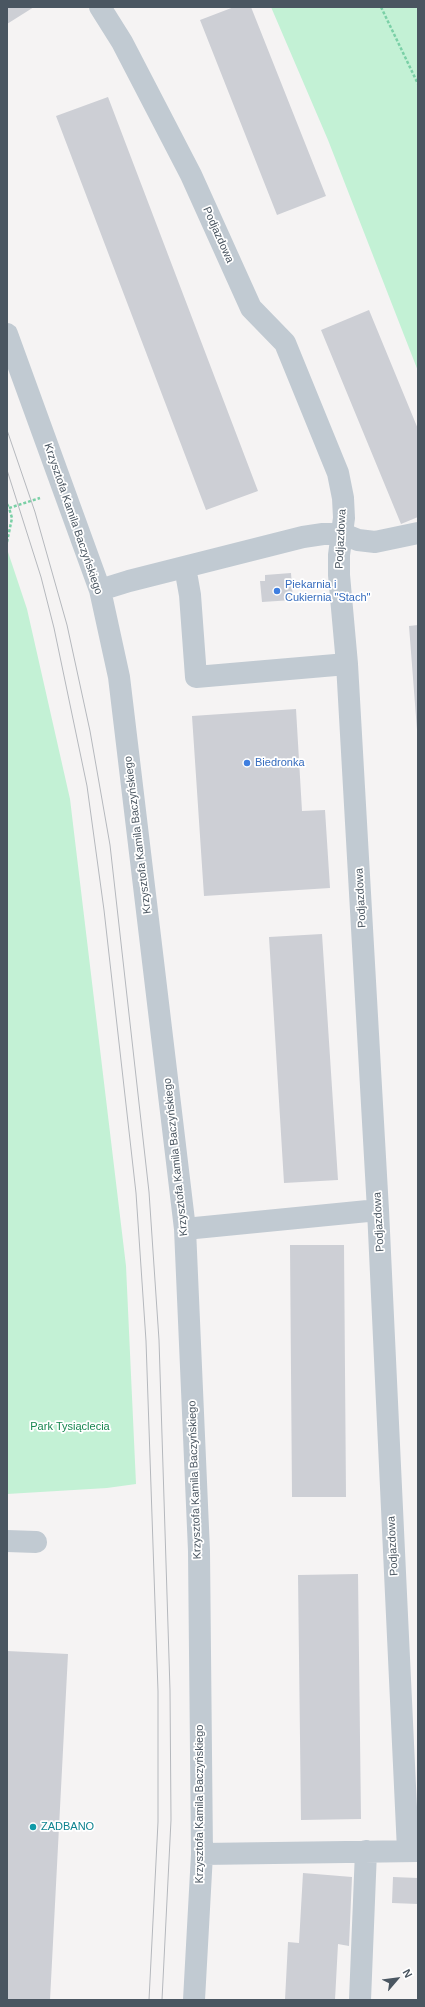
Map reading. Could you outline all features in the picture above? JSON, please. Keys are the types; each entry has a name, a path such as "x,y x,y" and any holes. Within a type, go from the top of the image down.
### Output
{"street":[{"name":"Podjazdowa","path":"100,7 122,42 191,175 251,308 285,343 338,473 343,498 343,534 339,555 340,575 347,664 413,1851"},
{"name":"Krzysztofa Kamila Baczyńskiego","path":"7,334 100,590 119,677 185,1229 199,1551 202,1854 194,2000"},
{"path":"100,590 129,581 303,537 323,534 343,534 358,540 375,542 418,533"},
{"path":"185,568 190,595 196,676 347,664"},
{"path":"185,1229 378,1210"},
{"path":"7,1541 36,1542"},
{"path":"360,2000 366,1851"},
{"path":"202,1854 413,1851"}],"path":[{"path":"381,7 418,84"},
{"path":"9,508 38,498"},
{"path":"7,504 12,518 7,542"}],"green space":[{"path":"271,7 418,7 418,371 328,140"},
{"name":"Park Tysiąclecia","path":"7,549 27,609 70,799 126,1266 136,1484 107,1488 7,1494"}],"building":[{"path":"7,7 34,7 7,24"},
{"path":"234,7 251,7 326,196 277,215 200,20"},
{"path":"108,97 258,491 206,510 56,116"},
{"path":"369,310 418,429 418,517 401,524 321,330"},
{"name":"Piekarnia i Cukiernia \"Stach\"","path":"291,573 293,600 262,602 260,581 265,581 265,575"},
{"path":"418,625 418,730 417,730 409,626"},
{"name":"Biedronka","path":"296,709 302,811 325,810 330,888 204,896 192,716"},
{"path":"322,934 338,1180 284,1183 269,937"},
{"path":"290,1245 344,1245 346,1497 292,1497"},
{"path":"358,1574 361,1819 301,1820 298,1575"},
{"name":"ZADBANO","path":"7,1651 68,1654 50,2000 7,2000"},
{"path":"303,1873 352,1877 349,1946 338,1944 335,2000 285,2000 288,1942 299,1943"},
{"path":"393,1877 418,1878 418,1904 392,1903"}],"tram line":[{"path":"7,430 35,512 67,625 90,731 110,845 149,1192 159,1340 170,1690 171,1820 162,2000"},
{"path":"7,470 41,577 54,628 87,786 104,910 136,1193 146,1341 158,1691 158,1822 149,2000"}],"place":[{"name":"Piekarnia i Cukiernia \"Stach\"","path":"277,591"},
{"name":"Biedronka","path":"247,763"},
{"name":"ZADBANO","path":"33,1827"}]}
